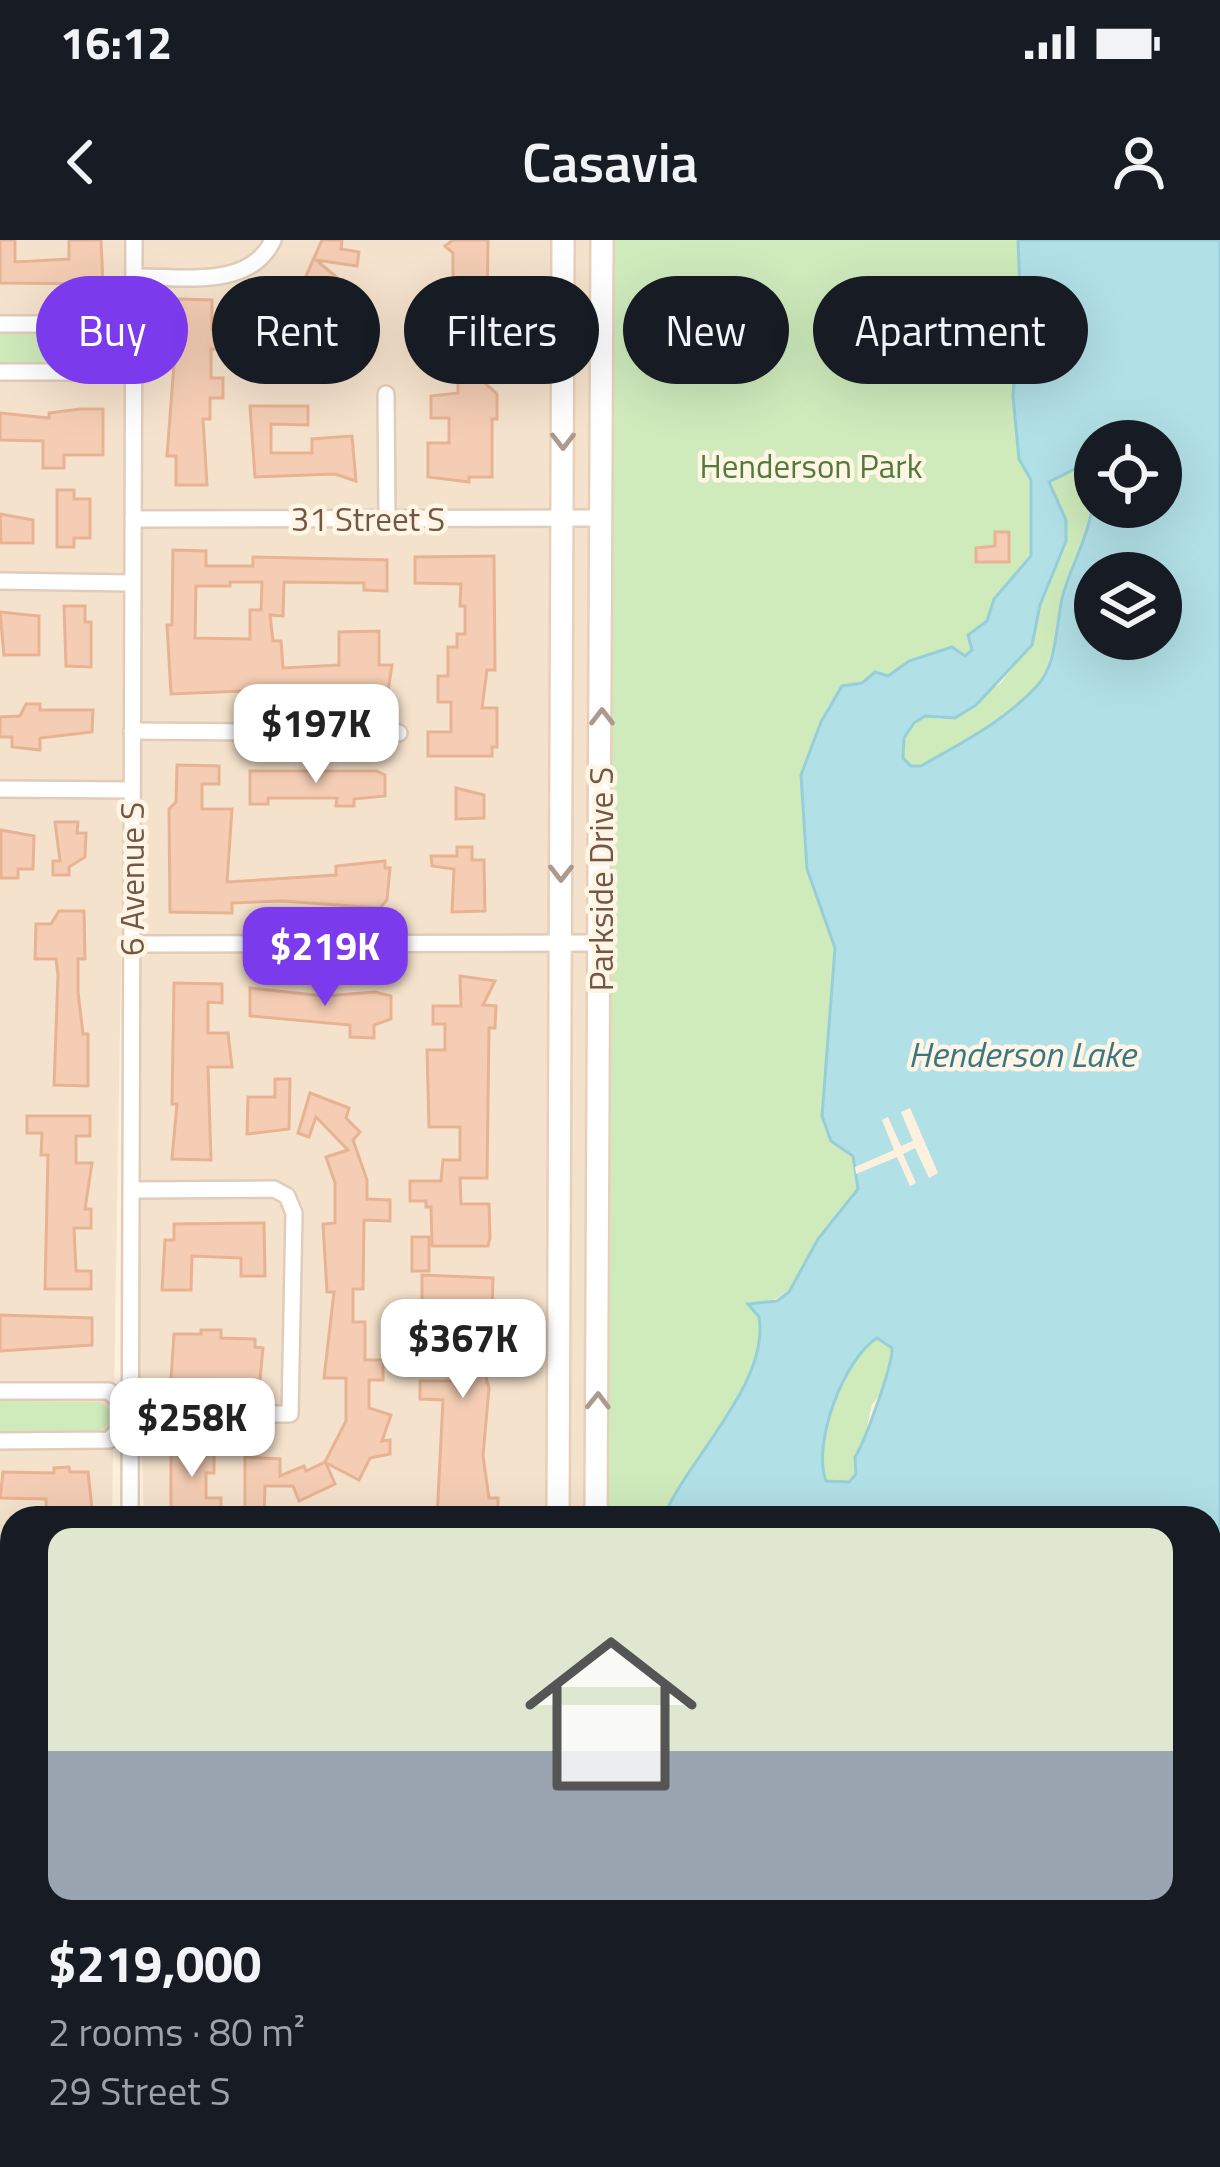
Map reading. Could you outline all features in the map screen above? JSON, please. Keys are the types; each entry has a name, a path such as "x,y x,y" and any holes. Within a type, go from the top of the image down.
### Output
{"street":[{"name":"6 Avenue S","path":"134,240 134,276"},
{"name":"Parkside Drive S","path":"558,1506 563,240"},
{"name":"Parkside Drive S","path":"596,1506 602,240"},
{"path":"180,276 246,270 269,248"},
{"path":"0,324 36,324"},
{"path":"0,372 36,372"},
{"name":"6 Avenue S","path":"130,1506 134,384"},
{"path":"386,394 386,519"},
{"name":"31 Street S","path":"133,519 603,518"},
{"path":"0,581 131,583"},
{"path":"132,730 399,733"},
{"path":"0,789 131,790"},
{"path":"133,944 600,943"},
{"path":"0,1391 109,1391 133,1414 290,1414 294,1213 287,1196 274,1189 133,1190"},
{"path":"0,1441 109,1440 133,1414"}],"shaded area":[{"path":"0,240 604,240 596,1506 144,1506 133,1190 132,384 188,384 188,276 36,276 36,384 131,384 112,1506 0,1506"}],"green space":[{"name":"Henderson Park","path":"602,240 1018,240 1019,276 813,276 813,384 1014,384 1031,480 1031,556 994,599 987,621 969,635 972,650 964,656 952,648 840,696 828,706 801,775 807,869 835,948 822,1116 831,1141 853,1156 858,1189 813,1248 789,1290 749,1305 759,1316 752,1367 669,1506 596,1506"},
{"path":"0,324 36,324 36,372 0,372"},
{"path":"1074,469 1074,528 1088,528 1084,552 1074,552 1074,573 1062,598 1058,632 1041,684 1014,713 921,766 911,766 903,758 904,738 914,722 926,716 940,719 1000,684 1031,645 1040,605 1066,541 1049,482"},
{"path":"876,1338 892,1348 888,1383 872,1405 856,1474 849,1482 826,1481 823,1446 833,1404 852,1365"},
{"path":"0,1401 99,1402 112,1411 113,1421 99,1431 0,1431"}],"water":[{"name":"Henderson Lake","path":"1018,240 1220,240 1220,1506 669,1506 752,1368 759,1317 748,1304 777,1301 789,1292 818,1239 858,1189 853,1156 831,1141 822,1116 835,948 807,869 801,775 821,722 842,686 862,683 875,672 888,676 909,661 952,647 965,656 972,650 968,635 987,621 994,599 1031,556 1031,480 1019,459 1014,384 1088,384 1088,276 1019,276","holes":["877,1338 892,1348 888,1371 855,1457 856,1474 849,1482 826,1481 823,1446 842,1383"]}],"pier":[{"path":"910,1108 938,1173 929,1178 915,1148 903,1154 916,1183 910,1186 897,1157 856,1174 855,1167 894,1150 882,1120 888,1117 901,1146 913,1141 901,1112"}],"building":[{"path":"0,240 15,240 15,262 69,259 69,240 101,240 103,276 36,276 36,283 0,283"},
{"path":"322,240 342,240 341,249 359,252 357,266 316,260 335,276 306,276"},
{"path":"453,240 488,240 488,276 453,276 453,253 445,246"},
{"path":"188,299 212,300 211,378 212,384 223,384 223,398 210,398 210,419 203,419 207,485 176,485 176,456 167,456 173,384 188,384"},
{"path":"458,384 486,384 497,394 492,477 469,477 469,482 428,477 428,443 449,443 449,418 431,418 431,396 458,393"},
{"path":"250,406 308,406 308,425 271,424 271,453 312,453 312,439 352,436 356,481 335,474 255,477"},
{"path":"103,409 103,455 64,455 64,468 43,468 43,441 0,440 0,413 49,418 49,413"},
{"path":"57,490 74,490 74,499 90,499 90,538 74,538 74,547 57,547"},
{"path":"0,514 33,520 33,543 1,543"},
{"path":"995,532 1009,532 1009,562 976,562 976,548 995,546"},
{"path":"173,550 206,551 206,566 253,566 253,557 387,560 387,591 364,590 364,583 284,582 283,616 270,615 273,641 281,641 283,668 339,665 339,632 379,631 379,665 392,665 388,691 342,687 171,694 167,625 172,625","holes":["262,582 261,610 250,610 250,639 195,638 196,586"]},
{"path":"494,556 495,670 487,670 482,708 497,708 497,747 492,747 492,756 428,756 428,732 451,732 451,702 438,702 438,676 448,676 448,647 457,647 457,634 465,634 465,606 460,606 461,584 415,583 415,557"},
{"path":"64,606 85,606 85,622 91,622 91,667 66,666"},
{"path":"0,612 39,616 39,655 4,655"},
{"path":"26,704 40,704 40,710 93,710 92,732 40,738 40,750 12,747 12,737 0,737 0,717 20,716"},
{"path":"177,765 219,766 219,784 202,784 202,809 232,809 227,882 336,875 336,866 385,861 385,868 390,868 387,900 380,908 282,901 232,903 232,913 170,912 169,809 176,802"},
{"path":"250,771 376,771 385,775 385,796 354,799 354,806 336,806 337,798 268,798 268,804 250,804"},
{"path":"456,788 484,795 484,818 456,819"},
{"path":"55,822 78,822 77,833 86,833 85,857 69,867 69,875 53,875 53,861 60,861"},
{"path":"1,830 34,836 33,869 18,869 18,878 1,878"},
{"path":"457,847 472,847 472,860 484,860 485,911 452,912 454,869 432,866 431,856 457,856"},
{"path":"59,911 84,911 85,959 78,959 78,992 83,1034 88,1034 88,1086 54,1085 58,975 56,959 35,959 36,924 51,924"},
{"path":"460,976 495,981 483,1005 496,1006 495,1028 489,1028 487,1178 460,1178 461,1204 489,1204 490,1238 488,1246 432,1246 431,1207 426,1207 426,1201 410,1201 410,1181 441,1181 443,1160 460,1160 460,1127 429,1127 427,1050 445,1050 445,1024 433,1024 433,1006 461,1006"},
{"path":"174,983 222,984 222,1003 208,1002 208,1033 228,1033 232,1067 208,1067 211,1160 172,1159 177,1104 172,1104"},
{"path":"250,988 324,996 375,992 391,996 391,1019 374,1025 374,1038 350,1037 350,1025 250,1016"},
{"path":"275,1079 290,1079 289,1129 247,1134 248,1097 275,1097"},
{"path":"310,1093 349,1108 346,1118 360,1132 353,1140 367,1180 367,1199 390,1200 390,1221 364,1220 363,1289 353,1289 353,1322 365,1322 365,1360 383,1360 383,1380 369,1380 369,1408 391,1415 382,1441 390,1440 390,1454 370,1458 359,1480 326,1463 335,1484 299,1501 293,1486 265,1486 264,1506 245,1506 245,1457 280,1459 280,1476 304,1466 306,1471 325,1462 346,1421 346,1378 324,1378 334,1292 327,1292 323,1224 335,1223 335,1183 326,1157 348,1150 316,1117 309,1137 298,1133"},
{"path":"27,1116 90,1116 90,1136 76,1136 76,1163 92,1163 85,1209 91,1209 91,1228 74,1228 76,1271 91,1271 91,1289 45,1289 48,1155 41,1155 42,1133 27,1133"},
{"path":"264,1223 265,1276 241,1276 241,1258 192,1256 191,1290 162,1290 165,1240 174,1240 174,1224"},
{"path":"412,1237 429,1237 429,1271 412,1271"},
{"path":"422,1275 493,1278 492,1310 483,1313 482,1363 489,1388 483,1456 489,1498 498,1498 498,1506 438,1506 443,1400 420,1399 420,1381 458,1381 458,1306 422,1302"},
{"path":"0,1315 92,1318 92,1345 0,1351"},
{"path":"201,1330 221,1330 221,1338 255,1339 255,1347 263,1348 260,1380 171,1379 174,1334 201,1334"},
{"path":"214,1441 214,1473 206,1473 206,1498 221,1498 221,1506 171,1506 171,1442"},
{"path":"54,1468 88,1472 92,1506 46,1506 46,1499 0,1498 3,1472 54,1473"}]}
